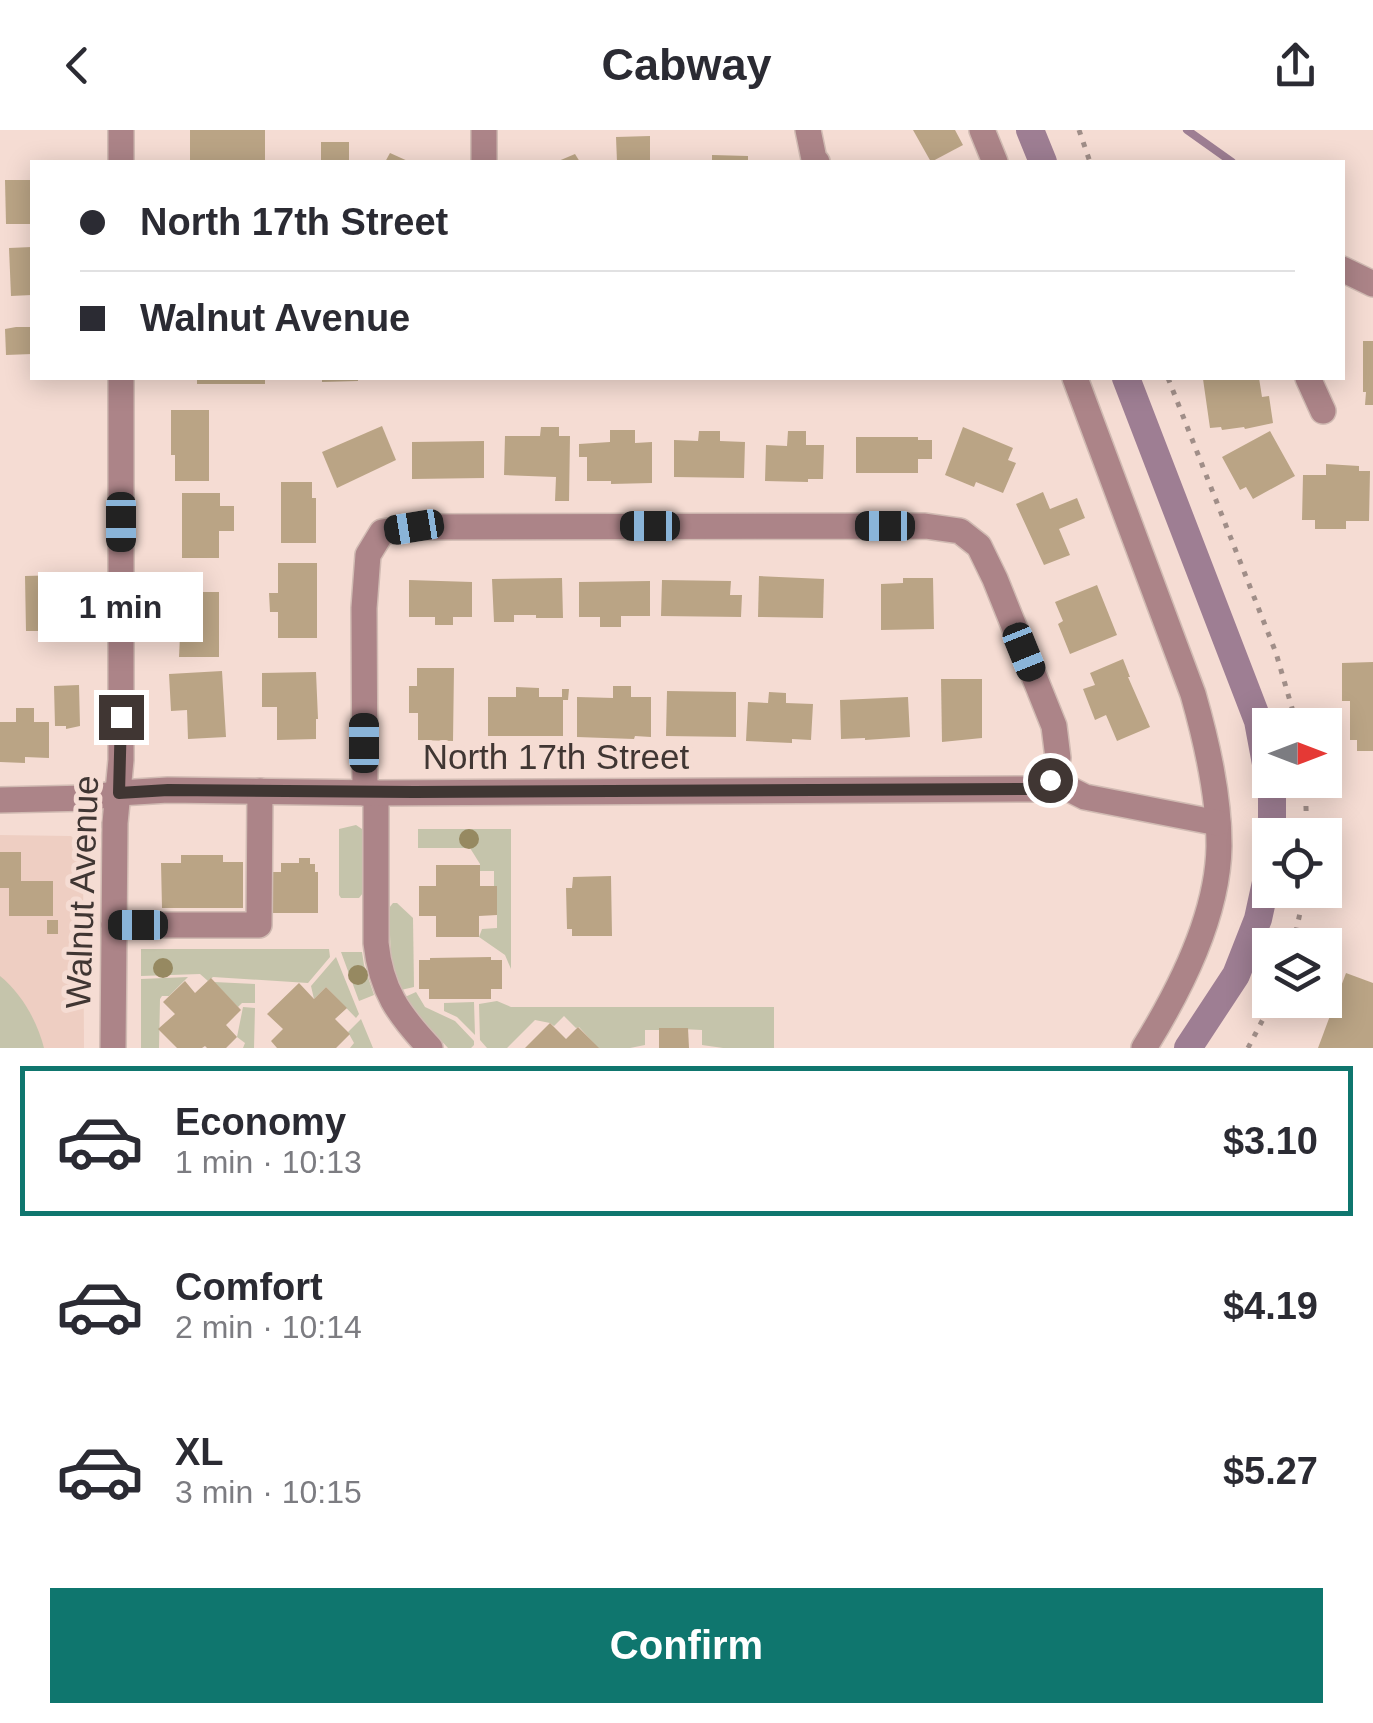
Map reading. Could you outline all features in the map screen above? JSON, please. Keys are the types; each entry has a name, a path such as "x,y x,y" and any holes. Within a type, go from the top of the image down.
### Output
{"street":[{"path":"121,130 121,160"},
{"path":"484,130 484,160"},
{"path":"808,130 816,160"},
{"path":"982,130 994,160"},
{"path":"1345,270 1373,284"},
{"name":"Walnut Avenue","path":"113,1048 121,380"},
{"path":"1076,380 1194,694 1206,740 1218,823 1215,878 1193,957 1170,1007 1144,1048"},
{"path":"1309,380 1323,411"},
{"path":"430,1048 394,1006 384,987 376,943 364,608 368,555 382,532 414,527 924,526 960,532 978,546 995,579 1054,726 1058,758 1050,780 1084,797 1218,823"},
{"name":"North 17th Street","path":"0,800 89,798 168,790 1035,789 1050,780"},
{"path":"114,925 259,925 260,791"}],"path":[{"path":"1079,130 1089,160"},
{"path":"1169,380 1276,653 1291,708"},
{"path":"1248,1048 1264,1018"}],"shaded area":[{"path":"0,835 71,836 83,848 84,1048 0,1048"}],"green space":[{"path":"356,825 362,829 363,893 359,898 341,898 339,829"},
{"path":"418,829 511,829 511,969 505,955 479,937 482,929 497,928 494,871 480,871 470,848 418,848"},
{"path":"393,903 413,918 414,987 401,990 391,962 389,908"},
{"path":"141,949 329,949 330,957 308,983 213,977 208,981 200,974 141,976"},
{"path":"341,952 362,952 374,995 359,1001"},
{"path":"336,957 359,1014 356,1018 326,987 314,999 311,986"},
{"path":"0,976 28,1009 44,1048 0,1048"},
{"path":"188,977 169,996 160,999 159,1048 141,1048 141,979"},
{"path":"214,982 255,984 255,1003 238,1007"},
{"path":"416,992 425,1007 455,1021 474,1045 448,1048 405,997"},
{"path":"497,1001 511,1007 774,1007 774,1048 702,1045 702,1030 660,1028 645,1030 645,1045 598,1048 564,1016 554,1026 535,1020 507,1048 487,1048 480,1040 479,1004"},
{"path":"474,1002 475,1035 457,1017 444,1011 444,1003"},
{"path":"243,1007 255,1008 254,1048 243,1048 245,1043 237,1037"},
{"path":"361,1019 373,1048 350,1048 354,1043 348,1032"}],"building":[{"path":"190,130 265,130 265,160 190,160"},
{"path":"913,130 955,130 963,145 930,160"},
{"path":"650,136 650,160 617,160 616,137"},
{"path":"321,142 349,142 349,160 321,160"},
{"path":"390,153 406,160 386,160"},
{"path":"712,155 748,156 748,160 712,160"},
{"path":"5,180 30,180 30,224 6,224"},
{"path":"30,247 30,295 11,296 9,248"},
{"path":"30,327 30,354 6,355 5,329"},
{"path":"1363,341 1373,341 1373,405 1365,405"},
{"path":"197,380 265,380 265,384 197,384"},
{"path":"1203,380 1259,380 1262,397 1269,396 1273,423 1245,429 1210,428"},
{"path":"171,410 209,410 209,481 175,481"},
{"path":"382,426 396,460 337,488 322,452"},
{"path":"541,427 559,427 559,436 570,436 569,501 555,501 556,477 504,475 505,436 540,436"},
{"path":"963,427 1013,448 1008,460 1016,463 1003,493 945,475"},
{"path":"610,430 635,430 635,443 652,442 652,483 587,481 587,457 579,457 579,444 610,442"},
{"path":"699,431 720,431 720,441 745,442 744,478 674,477 674,440 698,441"},
{"path":"788,431 806,431 806,445 824,445 823,479 765,481 766,445 787,446"},
{"path":"1270,431 1295,476 1253,499 1246,487 1240,490 1222,457"},
{"path":"856,437 932,440 932,459 918,459 918,473 856,473"},
{"path":"484,441 484,478 412,479 412,442"},
{"path":"1326,464 1359,466 1359,471 1370,471 1369,521 1346,521 1346,529 1315,529 1315,520 1302,520 1303,475 1326,475"},
{"path":"281,482 312,482 316,543 281,543"},
{"path":"1043,492 1050,509 1077,498 1085,518 1059,529 1070,555 1044,565 1016,504"},
{"path":"182,493 220,493 220,506 234,506 234,531 219,531 219,558 182,558"},
{"path":"278,563 317,563 317,638 278,638 278,612 270,612 269,593 278,593"},
{"path":"63,575 68,631 26,631 25,576"},
{"path":"759,576 824,579 823,618 758,617"},
{"path":"562,578 563,618 514,615 514,622 494,622 492,579"},
{"path":"903,578 933,578 934,629 881,630 881,584 903,583"},
{"path":"409,580 472,582 472,617 453,617 453,625 435,625 435,617 409,617"},
{"path":"662,580 731,581 730,595 742,595 741,617 661,616"},
{"path":"650,581 650,616 621,616 621,627 600,627 600,617 579,617 579,582"},
{"path":"1097,585 1117,635 1070,654 1058,624 1063,621 1055,602"},
{"path":"182,592 219,592 219,657 179,657"},
{"path":"1123,659 1150,727 1117,741 1106,715 1095,720 1083,689 1095,685 1090,673"},
{"path":"1373,662 1373,751 1357,751 1357,740 1350,740 1350,701 1342,701 1342,663"},
{"path":"417,668 454,668 453,741 418,740 418,713 409,713 409,686 417,686"},
{"path":"222,671 226,737 188,739 187,710 171,711 169,674"},
{"path":"316,672 316,739 277,740 277,707 262,707 262,673"},
{"path":"941,679 982,679 982,738 942,742"},
{"path":"79,685 80,726 55,726 54,686"},
{"path":"613,686 631,686 631,697 651,697 651,737 577,737 577,697 613,698"},
{"path":"516,687 539,688 539,697 562,697 562,689 569,689 568,700 563,700 563,736 488,736 488,697 516,697"},
{"path":"667,691 736,692 736,737 666,736"},
{"path":"769,692 786,693 786,703 813,704 811,740 746,741 748,702 768,703"},
{"path":"908,697 910,737 841,739 840,700"},
{"path":"16,708 34,708 34,722 49,722 49,758 25,757 25,763 0,762 0,722 16,722"},
{"path":"0,852 21,852 21,881 53,881 53,916 9,916 9,888 0,888"},
{"path":"181,855 223,855 223,862 243,862 243,908 162,908 161,863 181,863"},
{"path":"299,858 310,858 318,872 318,913 272,913 273,872 281,872 281,863 299,863"},
{"path":"436,865 480,865 480,886 497,886 497,915 479,916 479,937 436,937 436,916 419,916 419,886 436,886"},
{"path":"611,876 612,936 572,936 572,929 567,929 566,888 572,888 573,877"},
{"path":"47,920 58,920 58,934 47,934"},
{"path":"419,960 502,960 502,989 491,989 491,999 429,999 429,989 419,989"},
{"path":"1346,973 1373,983 1373,1048 1318,1048 1329,1018 1342,1018 1342,984"},
{"path":"211,978 241,1010 226,1025 237,1037 226,1048 177,1048 158,1029 175,1014 163,1002 185,981 195,993"},
{"path":"299,983 314,999 326,987 347,1008 335,1019 350,1034 336,1048 277,1048 271,1041 283,1029 267,1014"},
{"path":"550,1023 566,1039 578,1027 599,1048 525,1048"},
{"path":"659,1028 688,1028 689,1048 659,1048"}],"waterway":[{"path":"1030,130 1042,160"},
{"path":"1187,130 1229,160"},
{"path":"1127,380 1258,721 1272,796 1272,818"},
{"path":"1188,1048 1236,975 1260,908"}],"route":[{"path":"121,717 119,793 1035,789 1050,780"}]}
